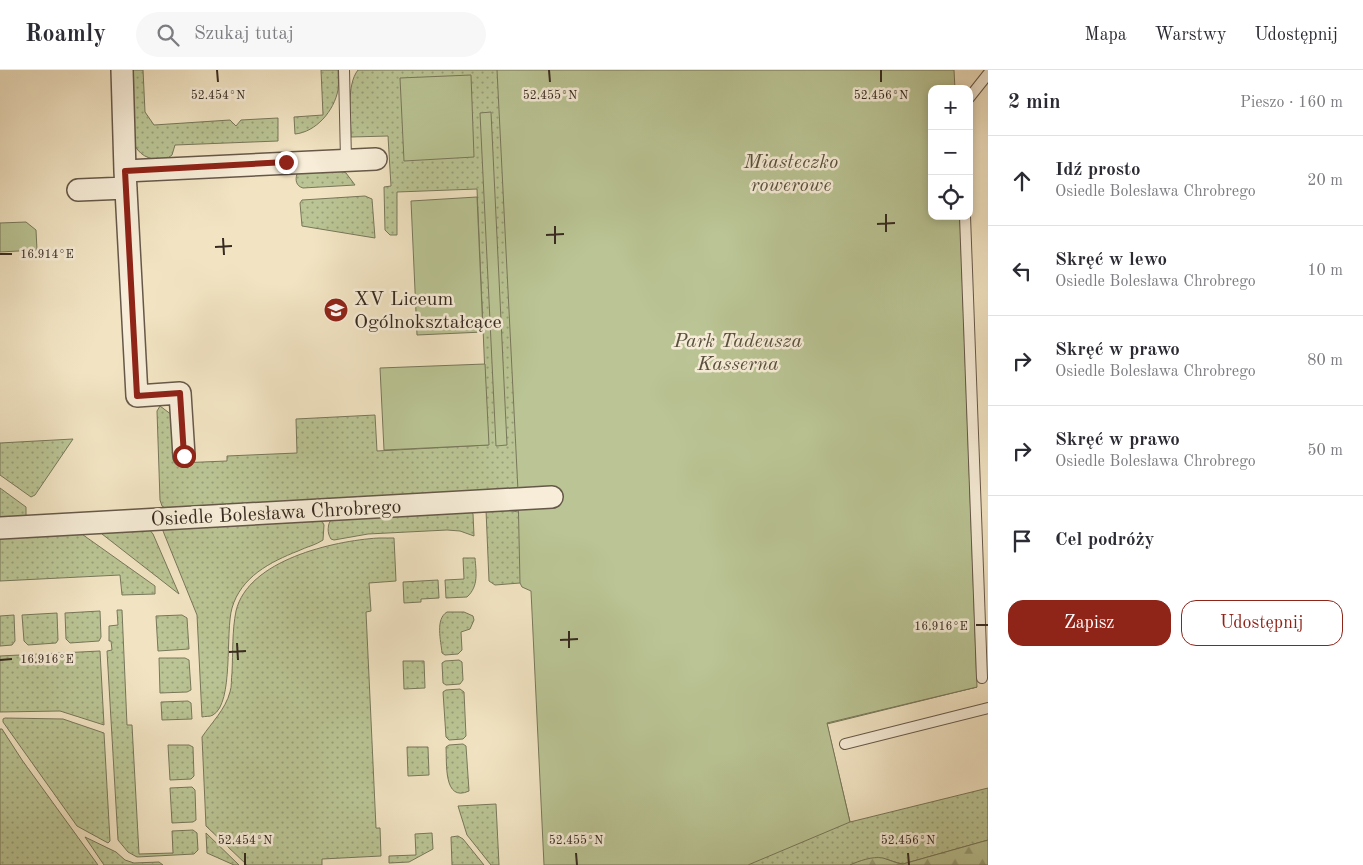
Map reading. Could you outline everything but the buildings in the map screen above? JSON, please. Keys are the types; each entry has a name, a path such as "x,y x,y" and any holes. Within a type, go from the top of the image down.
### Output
{"street":[{"path":"122,70 125,180 137,396 180,393 184,456"},
{"path":"78,190 125,180 346,160 376,159"},
{"name":"Osiedle Bolesława Chrobrego","path":"0,528 552,497"}],"lane":[{"path":"344,70 346,160"},
{"path":"973,93 988,74"},
{"path":"965,220 982,678"},
{"path":"845,744 988,708"}],"green space":[{"path":"132,70 143,70 145,112 154,125 230,120 236,126 241,120 278,118 278,141 175,145 172,155 165,160 144,156 135,146"},
{"path":"321,70 338,70 336,98 328,113 317,125 295,134 294,117 323,115"},
{"path":"358,70 530,70 527,490 167,509 162,506 160,500 157,411 160,406 172,415 178,463 227,461 227,456 297,453 296,419 375,415 377,451 488,445 477,189 397,192 397,235 390,235 385,230 384,187 391,186 388,136 351,137 351,93 354,76"},
{"name":"Park Tadeusza Kasserna","path":"497,70 954,70 955,85 928,85 928,220 960,220 977,687 827,723 850,822 748,865 544,865 531,591 522,587 520,583 518,491"},
{"path":"471,75 474,157 404,161 400,78"},
{"path":"491,112 507,445 496,446 480,113"},
{"path":"340,170 346,173 355,185 303,188 299,186 296,178 300,172"},
{"path":"365,196 372,199 375,238 302,226 300,203 302,200"},
{"path":"477,197 483,332 417,335 411,201"},
{"path":"26,222 36,230 37,250 0,252 0,223"},
{"path":"485,364 489,445 384,450 380,368"},
{"path":"73,439 35,495 31,497 0,475 0,443"},
{"path":"0,488 26,507 26,517 0,518"},
{"path":"486,510 519,512 547,561 520,583 495,585 489,581"},
{"path":"471,511 473,514 474,536 460,531 447,530 368,534 334,540 331,539 328,531 329,523 332,519"},
{"path":"319,520 324,525 323,540 287,555 267,566 249,579 236,597 230,619 228,666 224,697 220,708 213,715 202,717 197,615 163,531 165,528"},
{"path":"149,529 153,534 179,594 102,534 101,531"},
{"path":"79,532 155,586 155,594 122,595 120,575 0,581 0,536"},
{"path":"378,538 394,538 396,581 369,583 371,611 366,612 376,828 380,828 381,856 322,859 322,865 247,865 206,826 202,737 222,710 231,690 233,634 236,611 244,593 257,578 274,566 316,549"},
{"path":"463,558 475,558 475,584 467,597 446,598 445,580 464,579"},
{"path":"438,580 439,598 421,599 421,602 404,603 403,582"},
{"path":"117,610 122,610 127,725 132,725 139,854 173,853 172,831 193,830 197,833 198,850 194,854 137,857 128,852 118,840 107,651 112,650 111,641 109,641 109,626 118,625"},
{"path":"100,611 101,637 99,641 70,643 66,639 65,613"},
{"path":"447,612 464,612 473,616 474,620 470,629 461,632 462,650 458,654 445,655 442,653 440,625 443,615"},
{"path":"57,613 58,640 56,643 28,645 24,641 22,615"},
{"path":"14,615 15,641 12,645 0,646 0,616"},
{"path":"182,615 187,618 189,649 158,651 156,616"},
{"path":"100,651 104,725 60,711 0,712 0,656"},
{"path":"159,658 185,658 189,660 191,690 187,692 160,693"},
{"path":"459,660 462,662 463,680 460,684 446,685 443,683 442,663"},
{"path":"403,661 424,661 425,688 404,689"},
{"path":"977,687 827,724 850,822 988,788 988,840 903,864 879,859 866,860 850,865 723,865 786,731"},
{"path":"460,689 464,692 466,736 463,739 449,740 446,737 443,692"},
{"path":"188,701 191,703 192,719 162,720 161,702"},
{"path":"5,718 63,719 104,733 110,841 108,843 77,826 3,722"},
{"path":"0,729 2,729 22,760 98,865 0,865"},
{"path":"463,744 466,746 469,791 461,793 455,791 448,779 446,747"},
{"path":"168,745 189,745 193,747 194,776 191,779 170,780"},
{"path":"407,747 428,747 429,775 408,776"},
{"path":"192,787 195,790 196,820 193,822 172,823 170,788"},
{"path":"496,804 499,865 491,865 467,835 458,806"},
{"path":"206,833 239,865 234,865 207,853"},
{"path":"432,833 433,849 409,862 389,863 389,856 416,855 415,834"},
{"path":"458,836 463,839 484,865 452,865 451,837"},
{"path":"85,837 116,852 125,860 134,863 159,862 163,865 104,865"},
{"path":"988,840 988,865 850,865 874,858 883,858 903,864"}],"place":[{"name":"XV Liceum Ogólnokształcące","path":"336,310"}],"route":[{"path":"184,456 180,393 137,396 125,171 286,162"}],"park label":[{"name":"Miasteczko rowerowe","path":"791,172"}]}
